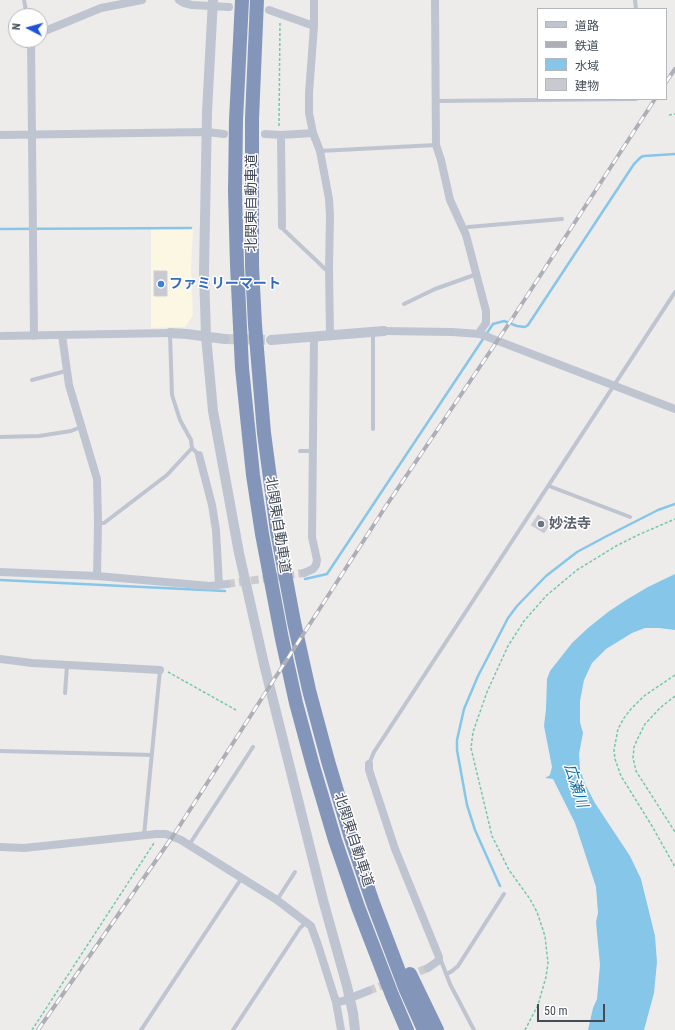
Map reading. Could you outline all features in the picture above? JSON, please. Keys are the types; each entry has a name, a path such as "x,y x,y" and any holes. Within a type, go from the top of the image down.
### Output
{"highway":[{"name":"北関東自動車道","path":"242,0 236,120 235,191 241,360 253,475 270,584 296,703 312,766 360,914 407,1030"},
{"name":"北関東自動車道","path":"257,0 252,119 252,266 263,426 284,573 309,690 351,838 406,990 424,1030"},
{"path":"351,838 415,985 437,1030"}],"street":[{"path":"48,30 117,2 142,0"},
{"path":"179,0 187,4 213,3 230,7"},
{"path":"314,0 309,113 313,133 320,151 329,199 330,216 328,269 330,336"},
{"path":"435,0 436,145 450,200 464,228 477,274 487,318 478,334"},
{"path":"213,3 207,132 204,264 206,336 213,411 239,553 264,664 323,900 350,998 355,1030"},
{"path":"268,10 314,26"},
{"path":"30,48 33,135 34,336"},
{"path":"0,135 207,132 224,134"},
{"path":"265,134 281,135 313,133"},
{"path":"281,135 282,226"},
{"path":"271,340 384,331 478,334 675,409"},
{"path":"0,336 170,333 225,339"},
{"path":"62,335 66,370 74,406 97,479 98,523 96,576"},
{"path":"304,573 313,569 317,560 312,537 314,337"},
{"path":"0,572 96,576 210,586 223,585 214,520 199,455"},
{"path":"0,658 32,664 160,670"},
{"path":"369,764 369,770 395,849 439,957 438,961 428,968"},
{"path":"0,847 24,848 156,834 173,836 277,900 311,926 336,1002 341,1030"},
{"path":"336,1002 368,991"}],"lane":[{"path":"436,101 537,100"},
{"path":"320,151 436,145"},
{"path":"464,228 562,219"},
{"path":"282,226 284,230 321,266 328,269"},
{"path":"404,304 435,289 477,274"},
{"path":"369,764 374,752 675,292"},
{"path":"373,332 373,429"},
{"path":"170,333 172,395 180,420 191,440 192,448 199,455"},
{"path":"32,380 66,370"},
{"path":"0,437 39,436 72,431 81,427"},
{"path":"98,523 104,523 167,475 192,448"},
{"path":"300,451 312,451"},
{"path":"549,486 630,517"},
{"path":"65,693 67,666"},
{"path":"144,835 160,670"},
{"path":"189,845 253,747"},
{"path":"0,751 152,755"},
{"path":"277,900 295,872"},
{"path":"141,1030 241,878"},
{"path":"447,974 458,966 504,894"},
{"path":"234,1030 300,928 306,922"},
{"path":"439,957 450,984 474,1030"}],"path":[{"path":"280,13 279,129 281,135"},
{"path":"669,115 675,114"},
{"path":"525,1030 538,1005 546,977 548,963 545,936 542,925 530,900 509,870 492,836 471,748 473,732 487,692 508,646 524,621 547,595 577,570 616,546 638,534 675,519"},
{"path":"160,670 236,710"},
{"path":"675,675 644,696 631,709 618,729 614,750 615,759 621,776 675,867"},
{"path":"675,696 660,708 645,724 639,734 633,753 636,771 675,832"},
{"path":"32,1030 155,842 156,834"}],"shaded area":[{"path":"180,228 193,229 191,270 193,315 185,327 151,328 151,230"}],"water":[{"name":"広瀬川","path":"675,574 675,630 645,628 632,633 606,649 592,663 584,680 580,701 580,722 583,733 579,754 580,769 585,784 595,803 630,856 641,879 655,936 657,962 654,993 644,1030 588,1030 593,1008 597,999 600,965 596,922 598,913 596,887 575,823 553,779 545,778 550,775 552,767 544,726 547,679 550,671 572,643 588,628 626,600"}],"building":[{"path":"154,271 167,271 167,296 154,296"},
{"name":"妙法寺","path":"538,515 551,523 544,533 531,525"}],"waterway":[{"path":"305,579 327,574 493,324 504,321 517,326 525,327 528,325 634,164 644,156 675,154"},
{"path":"0,229 191,228"},
{"path":"500,886 475,830 467,805 457,750 457,740 464,709 478,676 508,618 517,606 546,576 577,552 658,510 675,504"},
{"path":"0,580 225,591"}],"tunnel":[{"path":"225,339 271,340"},
{"path":"227,584 304,573"},
{"path":"408,976 428,968"},
{"path":"368,991 391,982"}],"railway":[{"path":"667,81 675,69"},
{"path":"38,1030 173,836 386,506 512,319 654,100"}],"place":[{"name":"ファミリーマート","path":"161,284"},
{"name":"妙法寺","path":"541,524"}]}
